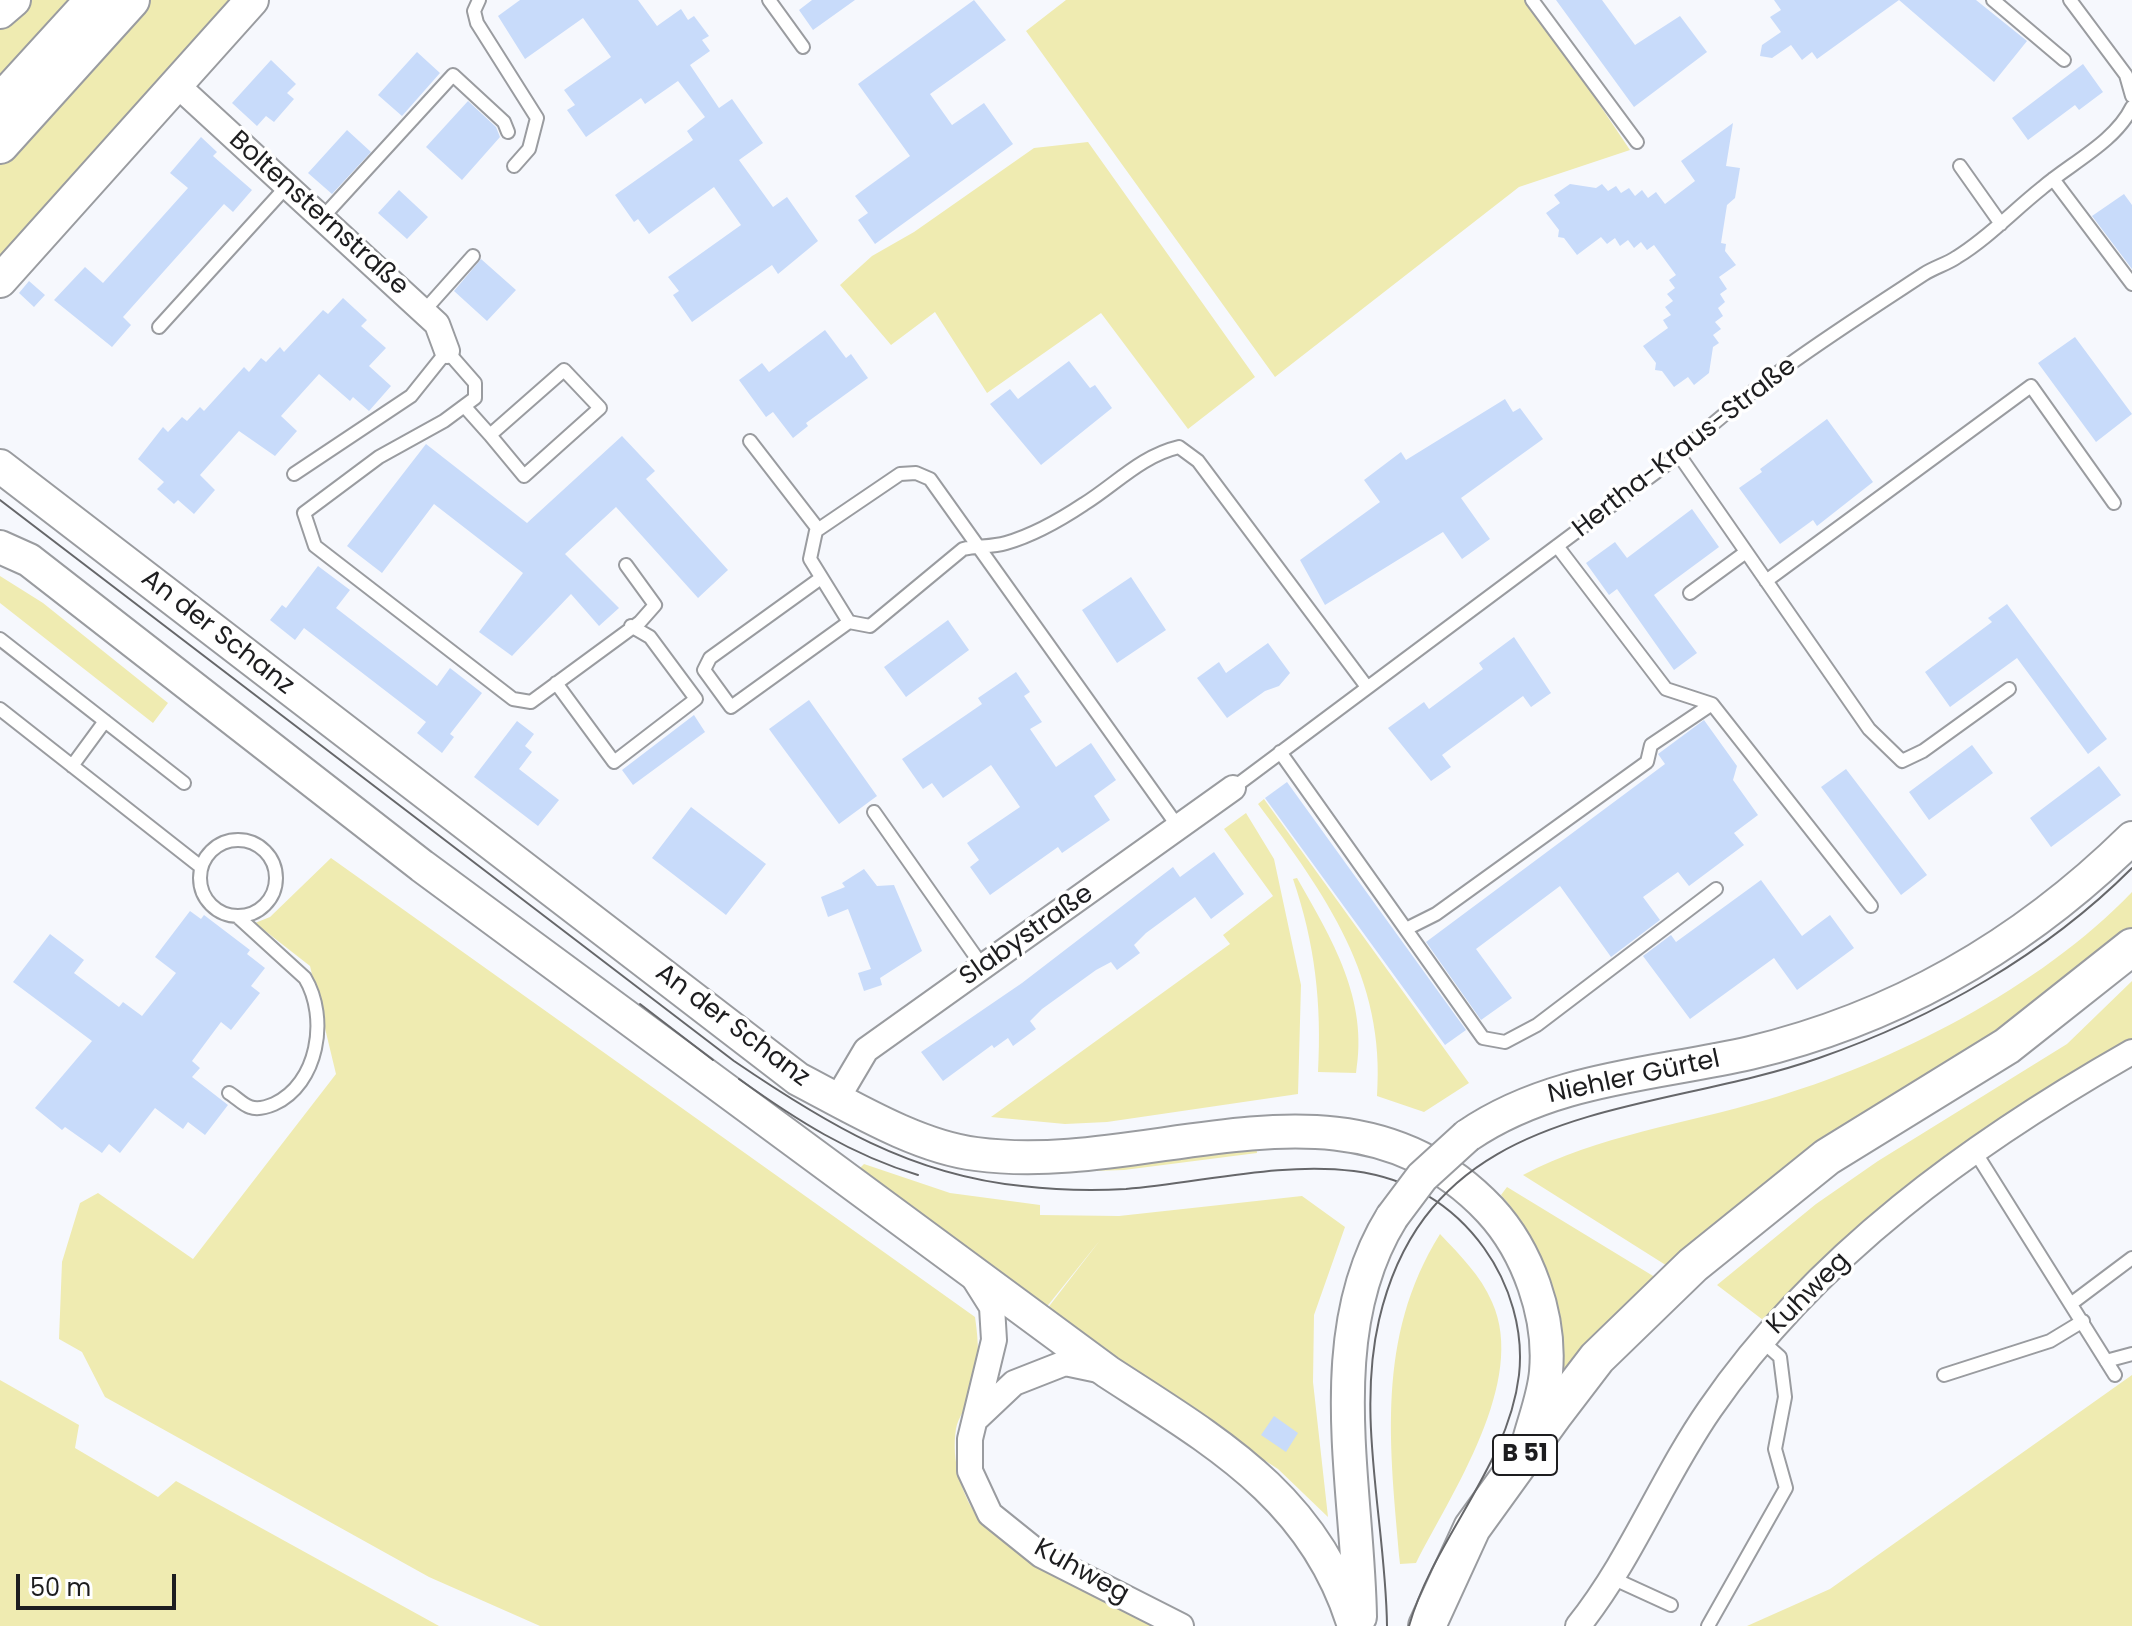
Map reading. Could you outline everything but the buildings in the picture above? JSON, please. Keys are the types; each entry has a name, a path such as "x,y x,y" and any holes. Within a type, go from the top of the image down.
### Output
{"main road":[{"path":"0,12 14,0"},
{"path":"0,103 94,0"},
{"path":"0,145 131,0"},
{"path":"0,281 252,0"},
{"name":"B 51","path":"0,449 29,489"},
{"name":"An der Schanz","path":"0,466 798,1079 837,1099 909,1134 974,1154 1052,1157 1309,1129 1363,1136 1424,1159 1468,1187 1498,1218 1524,1259 1545,1327 1546,1373 1526,1454"},
{"path":"0,539 14,554 422,866 1108,1372 1212,1440 1269,1485 1303,1522 1355,1614"},
{"name":"Niehler Gürtel","path":"1355,1614 1349,1349 1365,1273 1392,1217 1422,1177 1467,1136 1523,1104 1560,1090 1788,1043 1890,1006 1947,979 2021,933 2083,884 2132,838"},
{"path":"1442,1611 1495,1517 1587,1389 1699,1268 1827,1157 2007,1046 2132,947"},
{"path":"1699,1268 1836,1165 2057,1025 2132,960"},
{"name":"B 51","path":"1427,1626 1472,1528 1597,1358 1653,1303 1699,1268"}],"street":[{"name":"Boltensternstraße","path":"177,85 424,311 437,324 447,351"},
{"name":"Slabystraße","path":"837,1099 866,1050 1233,788"},
{"name":"Kuhweg","path":"1578,1626 1612,1578 1691,1437 1762,1341 1896,1210 2045,1101 2132,1052"},
{"name":"Kuhweg","path":"970,1271 992,1307 994,1340 970,1439 970,1471 990,1514 1041,1555 1181,1626"},
{"path":"976,1419 1014,1383 1065,1363 1108,1372"}],"lane":[{"path":"479,0 474,11 477,23 537,118 529,149 514,166"},
{"path":"769,0 803,47"},
{"path":"1532,0 1637,142"},
{"path":"1993,0 2064,60"},
{"path":"2070,0 2126,75 2132,96"},
{"path":"322,218 453,75 504,122 508,132"},
{"name":"Hertha-Kraus-Straße","path":"1233,788 1679,455 1712,423 1849,323 1927,272 1956,258 2001,224 2124,124 2132,107"},
{"path":"1960,166 2001,224"},
{"path":"2053,179 2132,284"},
{"path":"159,327 287,186"},
{"path":"424,311 473,256"},
{"path":"294,474 411,396 447,351 475,383 475,398 465,407 379,457 304,513 315,546 513,699 531,702 655,605 626,565"},
{"path":"465,407 524,476 600,408 564,370 490,435"},
{"path":"1766,581 2031,386 2114,503"},
{"path":"750,441 818,529"},
{"path":"821,578 710,658 704,670 731,707 849,622 870,626 963,549 1004,544 1038,531 1086,504 1156,452 1179,447 1198,461 1367,687"},
{"path":"1679,455 1869,729 1902,761 1923,751 2009,689"},
{"path":"849,622 810,559 818,529 900,474 916,473 930,479 975,547 1179,828"},
{"path":"1557,546 1666,689 1712,704 1871,906"},
{"path":"1690,593 1746,552"},
{"path":"556,683 614,762 696,699 650,637 631,626"},
{"path":"0,639 184,783"},
{"path":"1406,929 1436,914 1647,762 1651,745 1712,704"},
{"path":"0,709 201,867"},
{"path":"72,766 105,721"},
{"path":"1280,752 1483,1038 1505,1042 1537,1025 1716,889"},
{"path":"874,812 983,967"},
{"path":"229,1093 251,1108 265,1108 289,1097 301,1084 315,1056 311,989 305,978 237,916 213,907 204,897 200,884 201,867 211,851 229,841 254,843 265,851 276,874 275,887 261,908 237,916"},
{"path":"1974,1150 2115,1375"},
{"path":"2072,1303 2132,1258"},
{"path":"1944,1375 2050,1341 2083,1321"},
{"path":"1708,1626 1786,1488 1775,1449 1785,1397 1780,1357 1762,1341"},
{"path":"2106,1361 2132,1354"},
{"path":"1612,1578 1671,1605"}],"shaded area":[{"path":"27,0 74,0 0,82 0,20"},
{"path":"149,0 235,0 0,263 0,165"},
{"path":"1066,0 1529,0 1630,150 1519,187 1275,377 1026,31"},
{"path":"1088,142 1255,377 1188,429 1101,313 987,393 935,312 891,345 840,285 872,256 914,232 1034,148"},
{"path":"0,576 43,603 168,703 153,723 0,603"},
{"path":"1264,799 1469,1083 1424,1112 1377,1096 1377,1053 1372,1013 1361,975 1327,905 1258,804"},
{"path":"1246,813 1274,859 1301,985 1298,1094 1107,1122 1065,1124 991,1117 1230,944 1223,935 1273,896 1224,829"},
{"path":"331,858 975,1317 978,1347 976,1376 957,1425 955,1441 956,1465 968,1501 981,1521 1014,1549 1151,1626 540,1626 429,1577 105,1397 82,1352 59,1339 62,1262 80,1203 98,1193 193,1259 336,1074 310,966 255,923 270,917"},
{"path":"1297,878 1334,947 1352,995 1359,1046 1356,1073 1318,1072 1319,1022 1315,974 1307,927 1293,879"},
{"path":"2132,892 2132,931 2116,947 1672,1269 1523,1175 1552,1161 1612,1140 1766,1100 1814,1084 1913,1043 1962,1018 2054,960"},
{"path":"2132,981 2132,1040 1993,1126 1830,1252 1763,1320 1717,1285 1816,1204 1878,1161 2067,1044"},
{"path":"1256,1141 1257,1153 1124,1170 1032,1173 1032,1164"},
{"path":"864,1164 950,1193 1040,1205 1040,1215 1119,1216 1302,1196 1345,1227 1314,1315 1313,1382 1328,1517 1278,1469 1179,1405 1047,1309 1101,1239 1045,1309 856,1172"},
{"path":"1507,1187 1663,1282 1564,1373 1559,1324 1548,1278 1530,1235 1501,1195"},
{"path":"1440,1234 1476,1275 1492,1302 1501,1333 1500,1366 1493,1401 1465,1471 1416,1563 1400,1564 1391,1436 1396,1354 1405,1313 1419,1273"},
{"path":"2132,1375 2132,1626 1747,1626 1830,1589"},
{"path":"0,1380 79,1425 75,1448 158,1497 176,1481 439,1626 0,1626"}],"tram line":[{"path":"0,500 734,1061 802,1105 870,1143 943,1171 981,1180 1061,1189 1126,1189 1270,1171 1318,1169 1364,1173 1408,1185 1448,1210 1484,1248 1508,1292 1517,1325 1519,1375 1501,1441 1435,1563 1409,1626"},
{"path":"1387,1626 1371,1434 1373,1357 1379,1320 1406,1247 1446,1193 1496,1155 1554,1128 1618,1108 1753,1077 1819,1058 1904,1024 1946,1003 2025,955 2099,899 2132,868"},
{"path":"640,1004 713,1060"},
{"path":"739,1079 824,1134 870,1157 918,1175"}]}
